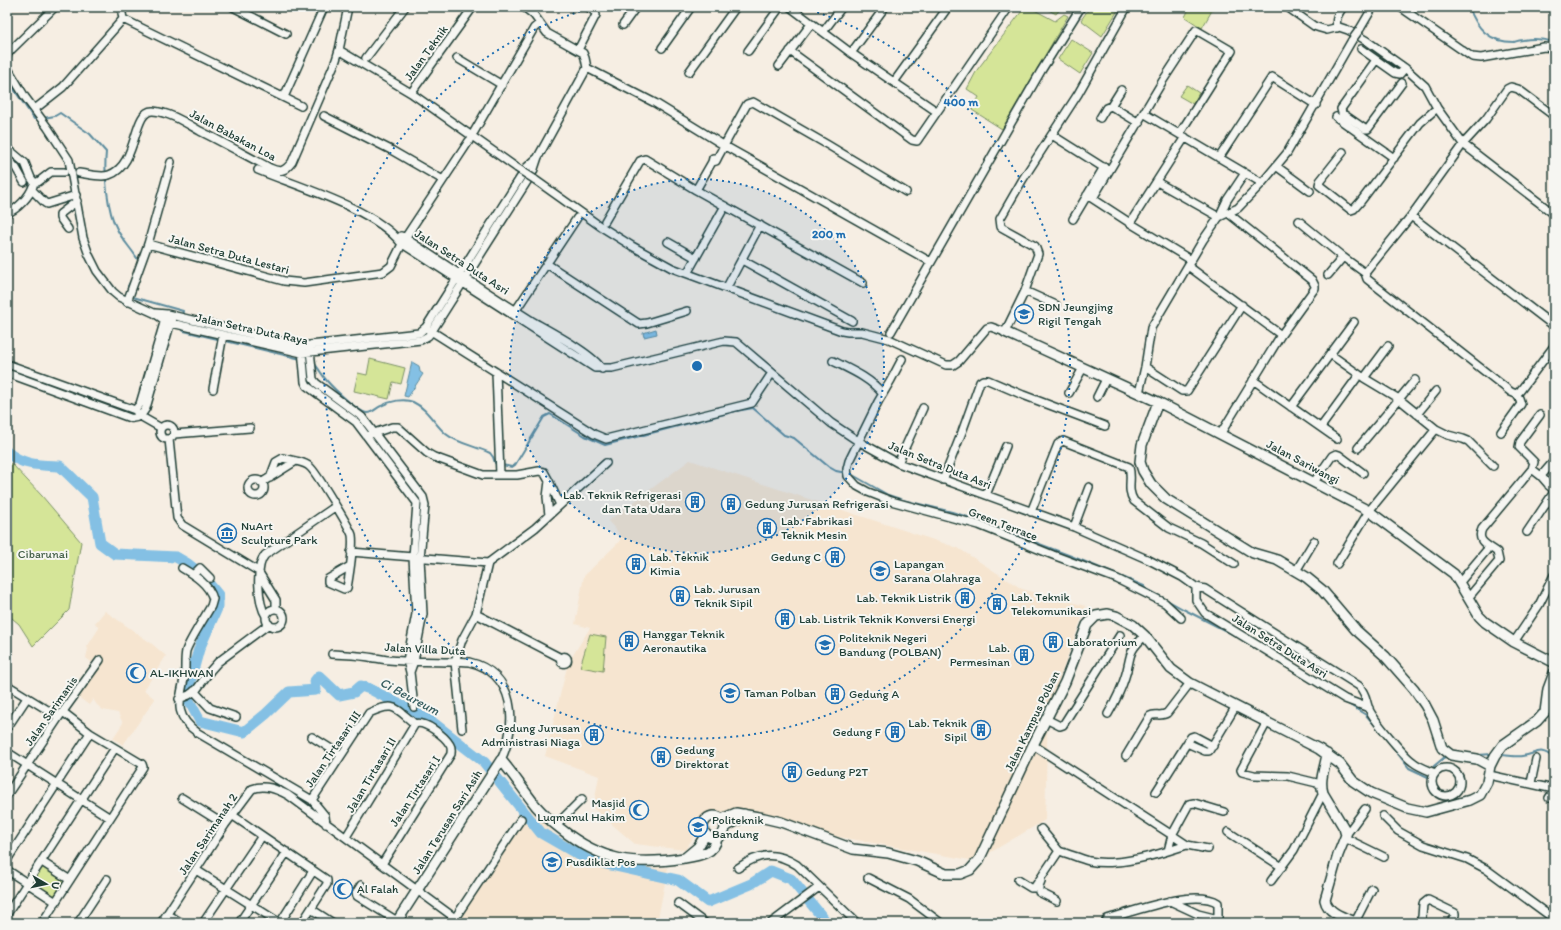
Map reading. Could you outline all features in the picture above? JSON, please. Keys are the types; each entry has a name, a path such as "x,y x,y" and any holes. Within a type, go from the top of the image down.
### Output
{"street":[{"path":"7,55 55,7"},
{"path":"121,7 123,19"},
{"path":"232,7 286,34"},
{"path":"284,98 324,7"},
{"path":"348,7 340,50 410,93 600,226 632,246 672,268 842,331 862,332 890,339 948,365 953,365 959,361 987,328 991,327 1005,332 1025,291 1037,257 1037,251 1035,246 1001,227 1000,219 1023,179 1078,94 1127,7"},
{"path":"366,58 405,7"},
{"name":"Jalan Teknik","path":"410,93 473,7"},
{"path":"524,7 534,15 547,33 578,50 585,58 587,68 538,157 527,167 519,187 429,329 594,434 606,439 752,403 772,373"},
{"path":"578,50 596,15 595,12 588,7"},
{"path":"624,25 636,7"},
{"path":"662,48 691,7"},
{"path":"689,72 736,7"},
{"path":"748,51 780,7"},
{"path":"790,7 851,53 936,111"},
{"path":"823,32 842,7"},
{"path":"851,53 885,7"},
{"path":"894,82 948,7"},
{"path":"790,51 912,140 917,141 936,111 1009,7"},
{"path":"892,332 1041,71 1081,7"},
{"path":"1287,7 1314,26 1328,30 1344,28 1360,36 1405,68 1425,86 1463,144 1554,214"},
{"path":"1337,28 1337,17 1343,7"},
{"path":"1219,217 1238,208 1262,183 1287,153 1316,105 1352,40 1373,7"},
{"path":"1400,7 1472,57 1481,58 1544,47 1554,48"},
{"path":"123,19 301,106"},
{"path":"35,109 63,87 123,19"},
{"path":"474,132 534,28 540,23"},
{"path":"779,66 811,24"},
{"path":"1073,219 1090,197 1107,169 1139,123 1162,82 1196,30 1232,51 1182,135 1157,182 1130,223"},
{"path":"1360,49 1395,73 1400,74 1405,68"},
{"name":"Jalan Babakan Loa","path":"79,173 106,176 118,170 125,164 132,150 141,119 146,113 153,111 167,114 183,121 262,164 277,171 282,171 292,162 340,50"},
{"path":"458,58 502,85"},
{"path":"1376,60 1341,109 1342,113 1368,130 1402,83"},
{"path":"7,67 25,97 35,109 69,160 83,238 89,255 104,282 113,292 127,302 169,318"},
{"path":"587,68 655,103 723,145 931,262"},
{"path":"1219,158 1272,77 1316,105"},
{"path":"1366,273 1411,216 1463,144 1486,119 1504,92 1511,87 1518,89 1554,116"},
{"path":"1100,118 1106,108 1111,106 1121,90"},
{"path":"696,190 713,158 736,126 737,121 747,104 752,102 828,145 906,192"},
{"path":"1111,106 1139,123"},
{"path":"1343,152 1320,181 1320,185 1351,210 1354,209 1361,201 1420,123 1438,108"},
{"path":"1144,114 1262,183"},
{"path":"324,116 391,150 443,180"},
{"path":"1336,117 1394,158"},
{"path":"1052,136 1107,169"},
{"name":"Jalan Setra Duta Lestari","path":"148,244 284,281 304,283 383,272 391,266 403,240 469,141"},
{"path":"7,148 25,163 30,178 34,182"},
{"path":"7,158 16,168 24,182"},
{"path":"605,221 642,160 645,159 724,206 863,283"},
{"path":"127,302 148,244 171,162"},
{"path":"1276,166 1310,191"},
{"name":"Jalan Setra Duta Asri","path":"258,170 344,204 370,218 529,323 598,363 602,369 612,368 724,341 736,342 831,423 858,441 898,463 1074,528 1149,560 1182,577 1196,587 1205,589 1359,686 1367,697 1368,708"},
{"path":"34,182 38,182 51,172 64,172"},
{"path":"1139,393 1146,367 1151,328 1189,263 1245,173"},
{"path":"7,213 16,209 32,190 34,182"},
{"path":"1157,182 1219,217"},
{"path":"32,190 44,203 47,204 76,198"},
{"path":"1090,197 1189,263 1281,335"},
{"path":"68,229 60,218 60,214 76,198"},
{"path":"689,270 724,206"},
{"path":"1220,433 1281,335 1315,288 1314,283 1228,213"},
{"path":"1411,216 1554,326"},
{"path":"516,310 577,218"},
{"path":"1299,221 1343,257 1366,273 1367,279 1511,392 1516,394 1519,398 1520,404 1501,432"},
{"path":"728,285 760,226"},
{"path":"668,242 696,258"},
{"path":"1328,275 1343,257"},
{"path":"742,260 852,321"},
{"path":"546,264 639,324 687,311"},
{"path":"1025,291 1056,305"},
{"name":"Jalan Setra Duta Asri","path":"499,303 516,310 529,323"},
{"path":"1146,367 1182,391 1187,391 1242,305"},
{"path":"134,410 140,404 169,318"},
{"path":"8,369 84,401 130,418 138,418 146,408 169,318"},
{"name":"Jalan Setra Duta Raya","path":"169,318 223,335 302,349 417,334 429,329"},
{"name":"Jalan Setra Duta Raya","path":"169,318 302,349"},
{"path":"1291,407 1354,322"},
{"name":"Jalan Sariwangi","path":"1005,332 1158,402 1369,511 1448,568 1460,582 1479,616 1485,622 1514,642 1554,662"},
{"path":"213,390 223,335"},
{"path":"1321,427 1388,346"},
{"path":"1516,394 1520,391 1554,346"},
{"path":"302,349 305,382 307,386 371,434"},
{"path":"310,349 313,379 316,383 362,417 371,434 416,503 416,614 410,661 414,707"},
{"path":"1330,354 1362,377 1399,399 1436,429 1468,442 1493,466"},
{"path":"858,441 902,359"},
{"path":"833,361 876,385 883,394"},
{"path":"1069,393 1083,368"},
{"path":"8,369 134,410 140,416 160,428"},
{"path":"496,372 500,475"},
{"path":"1097,397 1106,379"},
{"path":"943,480 980,382 983,380 988,380 1105,426"},
{"path":"1253,380 1337,439"},
{"path":"1358,448 1415,380"},
{"path":"1417,414 1436,391"},
{"path":"84,401 87,394"},
{"path":"1158,402 1142,445 1140,462 1143,471 1151,484 1166,499 1253,553 1277,560 1306,577 1322,590 1356,630 1374,644 1414,689 1433,720 1442,748 1451,754 1483,761 1490,770 1554,790 1549,798"},
{"path":"898,463 922,408"},
{"path":"1468,598 1499,561 1497,552 1480,540 1480,535 1482,529 1532,469 1534,462 1519,447 1520,442 1540,415"},
{"path":"160,428 165,424 174,428 172,437 177,518 182,525 258,571 276,600 276,609"},
{"path":"371,434 392,427 398,427 427,453 434,457 483,475 517,475 538,471 544,472 550,481 560,505"},
{"path":"160,428 161,436 165,439 250,428"},
{"path":"1337,564 1369,511 1436,429"},
{"name":"Green Terrace","path":"858,441 847,469 848,476 857,486 892,501 979,525 1117,579 1165,603 1181,618"},
{"path":"1031,512 1058,444 1063,442 1129,467 1129,488 1134,501 1169,528 1201,542 1234,564"},
{"path":"986,495 1006,446"},
{"path":"1314,482 1332,456 1336,454 1363,473"},
{"path":"261,483 296,461 312,468 351,532 352,540 350,566"},
{"path":"1541,476 1554,461"},
{"path":"462,729 455,662 462,640 476,614 488,563 535,528 606,463"},
{"path":"1532,469 1541,476 1552,490"},
{"path":"1527,532 1552,490 1554,479"},
{"path":"549,514 547,497 550,481"},
{"path":"1074,528 1089,487"},
{"path":"276,609 282,614 283,620 278,626 275,627 269,624 263,611 258,571 261,559 336,506"},
{"path":"1296,571 1314,542"},
{"path":"1460,582 1486,551"},
{"path":"351,552 488,563"},
{"path":"182,568 195,572 206,586 213,599 211,606 186,650 184,677 187,695"},
{"path":"195,572 200,568 210,578"},
{"path":"1514,642 1539,605 1554,575"},
{"name":"Jalan Setra Duta Asri","path":"1196,587 1196,600 1205,613 1345,698 1368,708 1389,736 1412,762 1435,773"},
{"path":"266,616 269,612 276,609"},
{"path":"476,614 560,658"},
{"name":"Jalan Kampus Polban","path":"724,823 736,813 744,814 781,822 853,849 888,853 917,861 946,874 960,874 970,870 979,860 1033,745 1065,682 1088,625 1096,616 1108,614 1116,616 1133,625 1145,636 1171,669 1190,683 1307,742 1327,754 1340,764 1353,781 1362,788 1394,803 1418,811 1426,812 1442,809 1477,797 1485,788 1495,756 1503,745 1537,721 1545,712 1548,689 1554,673"},
{"path":"269,624 218,662 187,695 180,709 185,721 191,728 312,800 325,816 326,824"},
{"path":"1046,719 1060,726 1063,725 1120,635"},
{"path":"1108,714 1122,687 1131,653 1136,644 1145,636"},
{"name":"Jalan Villa Duta","path":"332,654 373,657 389,660 467,662 487,669 499,681 506,692 511,712 511,724 499,763"},
{"name":"Jalan Sarimanis","path":"7,795 100,660"},
{"path":"1126,756 1150,716 1153,714 1164,715 1167,713 1190,683"},
{"path":"7,685 27,698 61,715 142,764 143,767 44,921 52,923"},
{"path":"187,695 210,708 236,717"},
{"path":"7,728 27,698"},
{"name":"Jalan Tirtasari III","path":"312,800 366,716 370,713 383,706 389,706 395,708 415,724"},
{"path":"1156,792 1191,737 1194,736 1212,746 1236,706"},
{"path":"1267,722 1241,770 1242,772 1288,776 1321,784"},
{"name":"Jalan Tirtasari I","path":"382,864 451,754 452,750 449,743 439,734 422,723 415,724"},
{"name":"Jalan Tirtasari II","path":"346,837 415,724"},
{"path":"7,860 90,733"},
{"path":"312,737 341,755"},
{"path":"1033,745 1187,845 1208,850"},
{"path":"7,914 115,748"},
{"path":"7,752 110,818"},
{"path":"1327,754 1326,764 1322,773 1321,784 1323,793 1344,828 1346,836 1384,857"},
{"path":"1531,783 1536,759"},
{"path":"499,763 537,807 556,825 576,842 591,850 630,861 661,862 692,857 714,847 717,838 724,832 724,823 715,816 706,819 704,828 709,837 717,838"},
{"name":"Jalan Terusan Sari Asih","path":"396,922 499,763"},
{"name":"Jalan Sarimanah 2","path":"161,923 225,825 252,789 263,786 278,790 288,795 455,918 521,819"},
{"path":"1271,882 1294,850 1323,793"},
{"path":"182,798 225,825"},
{"path":"556,825 582,799"},
{"path":"1168,851 1172,835 1191,803 1224,812"},
{"path":"1365,809 1346,836 1338,855 1325,900 1326,906 1330,910 1356,922 1372,889"},
{"path":"232,815 326,879 328,882 302,923"},
{"path":"1383,816 1398,831 1424,845 1467,859 1486,869 1554,919"},
{"path":"1041,829 1059,851 1090,861 1114,862 1144,858 1187,845"},
{"path":"1228,832 1282,867"},
{"path":"686,857 698,847 706,834"},
{"path":"203,923 262,836"},
{"path":"1018,880 1033,888 1059,851"},
{"path":"239,923 287,852"},
{"path":"738,868 758,856 776,856 790,861 797,865 857,923"},
{"path":"42,862 70,880"},
{"path":"7,870 56,902"},
{"path":"196,870 280,923 313,871"},
{"path":"1043,875 1038,892 1057,901"},
{"path":"868,878 909,899 941,923"},
{"path":"78,923 107,879"},
{"path":"362,885 356,896 396,922"},
{"path":"771,923 819,887"},
{"path":"1105,922 1110,918 1170,901 1196,897 1215,901 1219,905 1218,921 1198,914 1170,901"},
{"path":"1419,923 1422,917 1422,904 1428,900 1455,913 1450,923"},
{"path":"678,903 705,923"},
{"path":"311,909 333,923"},
{"path":"167,914 182,923"}],"shaded area":[{"name":"Politeknik Negeri Bandung (POLBAN)","path":"690,460 958,548 1022,589 1086,606 1048,709 1045,820 976,861 709,814 685,850 635,844 593,808 599,776 545,756 568,663 590,628 575,624 584,576 620,541 618,532 608,521"},
{"path":"105,611 151,643 166,656 144,690 155,699 123,745 113,738 123,723 118,713 103,710 93,699 89,705 77,696 98,667 86,658 87,647 99,628 95,623"},
{"name":"Pusdiklat Pos","path":"530,809 555,834 595,857 631,867 668,868 657,923 454,923 450,920"}],"green space":[{"path":"1025,7 1029,7 1055,21 1064,14 1068,16 1002,129 972,110 979,97 967,89 977,70"},
{"path":"1043,7 1062,7 1056,14"},
{"path":"1090,7 1120,7 1102,36 1081,20"},
{"path":"1190,7 1214,7 1202,28 1185,17"},
{"path":"1071,39 1093,53 1080,74 1058,59"},
{"path":"1187,85 1199,93 1193,104 1179,96"},
{"path":"370,359 405,368 401,384 393,382 389,399 354,391 358,373 367,375"},
{"name":"Cibarunai","path":"7,464 12,464 42,496 81,542 69,610 33,646 19,624 7,614"},
{"path":"590,634 606,637 603,671 580,667"},
{"path":"42,865 65,879 54,897 31,882"}],"water":[{"path":"656,329 657,334 644,337 643,333"},
{"path":"412,362 419,366 420,372 423,374 408,397 404,396"}],"waterway":[{"path":"1469,7 1480,28 1485,33 1498,40 1514,42 1527,39 1539,39 1554,42"},
{"path":"7,79 34,119 38,119"},
{"path":"43,118 55,116 60,113 90,134 106,152 105,170 111,212 119,233 136,256 138,262"},
{"path":"129,291 128,286 133,277"},
{"path":"132,295 133,297 183,311 179,328 184,331 301,359"},
{"path":"314,363 325,379 363,412 371,412 393,401 405,400 413,402 423,409 446,434 462,443 490,453 495,463 498,464"},
{"path":"502,465 512,467 515,465 544,417 550,414 585,436 605,445 736,411 753,408 784,435 794,438 836,471 851,474 888,495 974,519 1144,586 1140,585 1240,638"},
{"name":"Ci Beureum","path":"7,452 19,460 32,464 60,466 92,497 100,543 115,554 176,557 201,574 218,595 218,606 199,649 187,692 187,697 200,721 244,732 289,692 316,690 315,681 319,676 339,695 354,692 361,686 370,689 431,721 484,762 541,833 588,860 678,880 708,902 751,884 771,871 791,879 827,923"},
{"path":"1348,704 1366,715 1379,730"},
{"path":"1391,745 1409,768 1428,777 1434,766 1446,756 1447,757"},
{"path":"1500,755 1520,756 1545,752 1554,758"},
{"path":"1478,755 1492,754"}],"place":[{"name":"SDN Jeungjing Rigil Tengah","path":"1024,314"},
{"name":"Lab. Teknik Refrigerasi dan Tata Udara","path":"695,502"},
{"name":"Gedung Jurusan Refrigerasi","path":"731,504"},
{"name":"Lab. Fabrikasi Teknik Mesin","path":"767,528"},
{"name":"NuArt Sculpture Park","path":"227,533"},
{"name":"Gedung C","path":"835,557"},
{"name":"Lab. Teknik Kimia","path":"636,564"},
{"name":"Lapangan Sarana Olahraga","path":"880,571"},
{"name":"Lab. Jurusan Teknik Sipil","path":"680,596"},
{"name":"Lab. Teknik Listrik","path":"965,598"},
{"name":"Lab. Teknik Telekomunikasi","path":"997,604"},
{"name":"Lab. Listrik Teknik Konversi Energi","path":"785,619"},
{"name":"Hanggar Teknik Aeronautika","path":"629,641"},
{"name":"Laboratorium","path":"1053,642"},
{"name":"Politeknik Negeri Bandung (POLBAN)","path":"825,645"},
{"name":"Lab. Permesinan","path":"1024,655"},
{"name":"AL-IKHWAN","path":"136,673"},
{"name":"Taman Polban","path":"730,693"},
{"name":"Gedung A","path":"835,694"},
{"name":"Lab. Teknik Sipil","path":"981,730"},
{"name":"Gedung F","path":"895,732"},
{"name":"Gedung Jurusan Administrasi Niaga","path":"594,735"},
{"name":"Gedung Direktorat","path":"661,757"},
{"name":"Gedung P2T","path":"792,772"},
{"name":"Masjid Luqmanul Hakim","path":"639,810"},
{"name":"Politeknik Bandung","path":"698,827"},
{"name":"Pusdiklat Pos","path":"552,862"},
{"name":"Al Falah","path":"343,889"}]}
